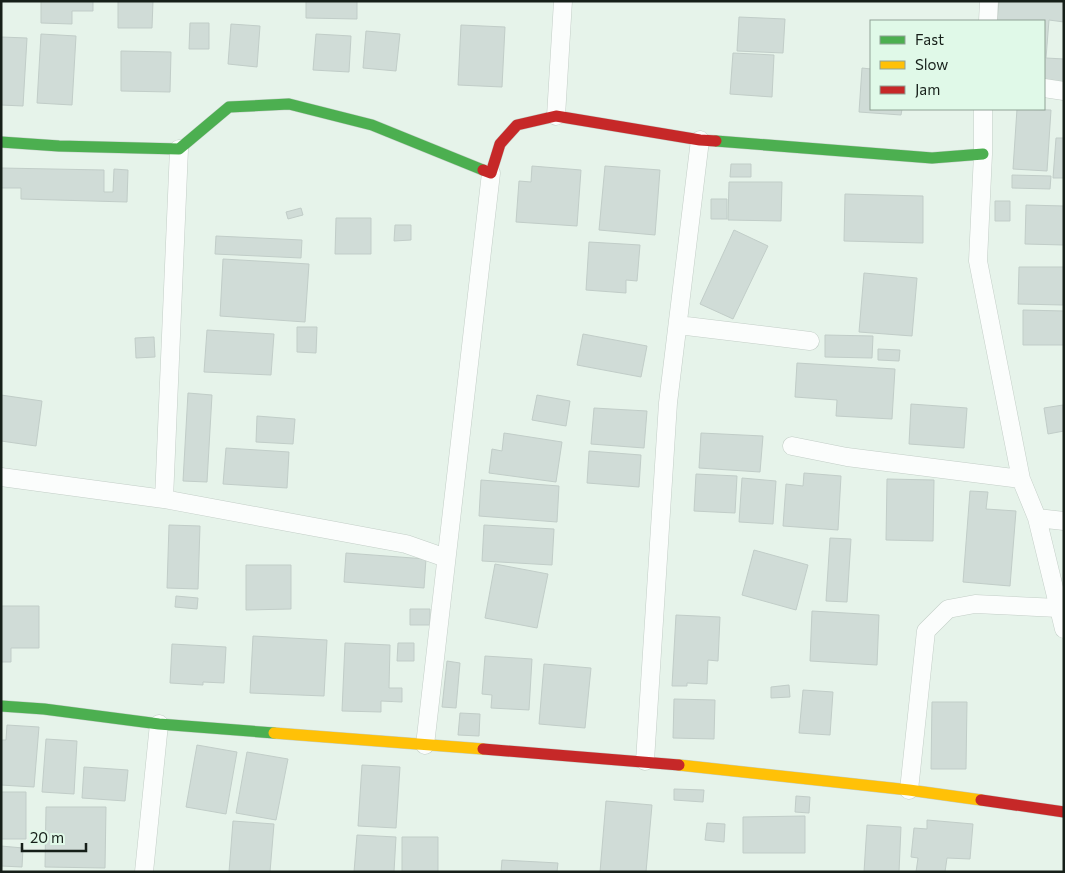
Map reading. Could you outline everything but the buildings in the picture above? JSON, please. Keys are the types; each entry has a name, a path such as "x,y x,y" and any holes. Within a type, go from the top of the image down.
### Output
{"street":[{"path":"556,116 563,1"},
{"path":"988,20 989,1"},
{"path":"1045,88 1064,90"},
{"path":"1,142 59,146 179,149 229,107 289,104 372,124 491,173"},
{"path":"984,110 978,261 1021,479 1037,518 1064,630"},
{"path":"425,745 491,173 500,144 517,125 556,116 700,140 932,158 983,154"},
{"path":"645,761 668,404 700,140"},
{"path":"164,499 179,149"},
{"path":"678,324 810,341"},
{"path":"792,446 847,456 1021,479"},
{"path":"1,477 164,499 406,544 446,558"},
{"path":"1037,518 1064,521"},
{"path":"909,790 926,631 948,609 975,604 1058,608"},
{"path":"1,706 44,709 160,724 645,761 909,790 1064,812"},
{"path":"144,872 160,724"}],"traffic: fast":[{"path":"1,142 59,146 179,149 229,107 289,104 372,125 483,170"},
{"path":"716,141 932,158 983,154"},
{"path":"1,706 44,709 159,724 274,733"}],"traffic: slow":[{"path":"274,733 483,749"},
{"path":"679,765 909,790 981,800"}],"traffic: jam":[{"path":"483,170 491,173 500,144 517,125 556,116 716,141"},
{"path":"483,749 679,765"},
{"path":"981,800 1064,812"}]}
